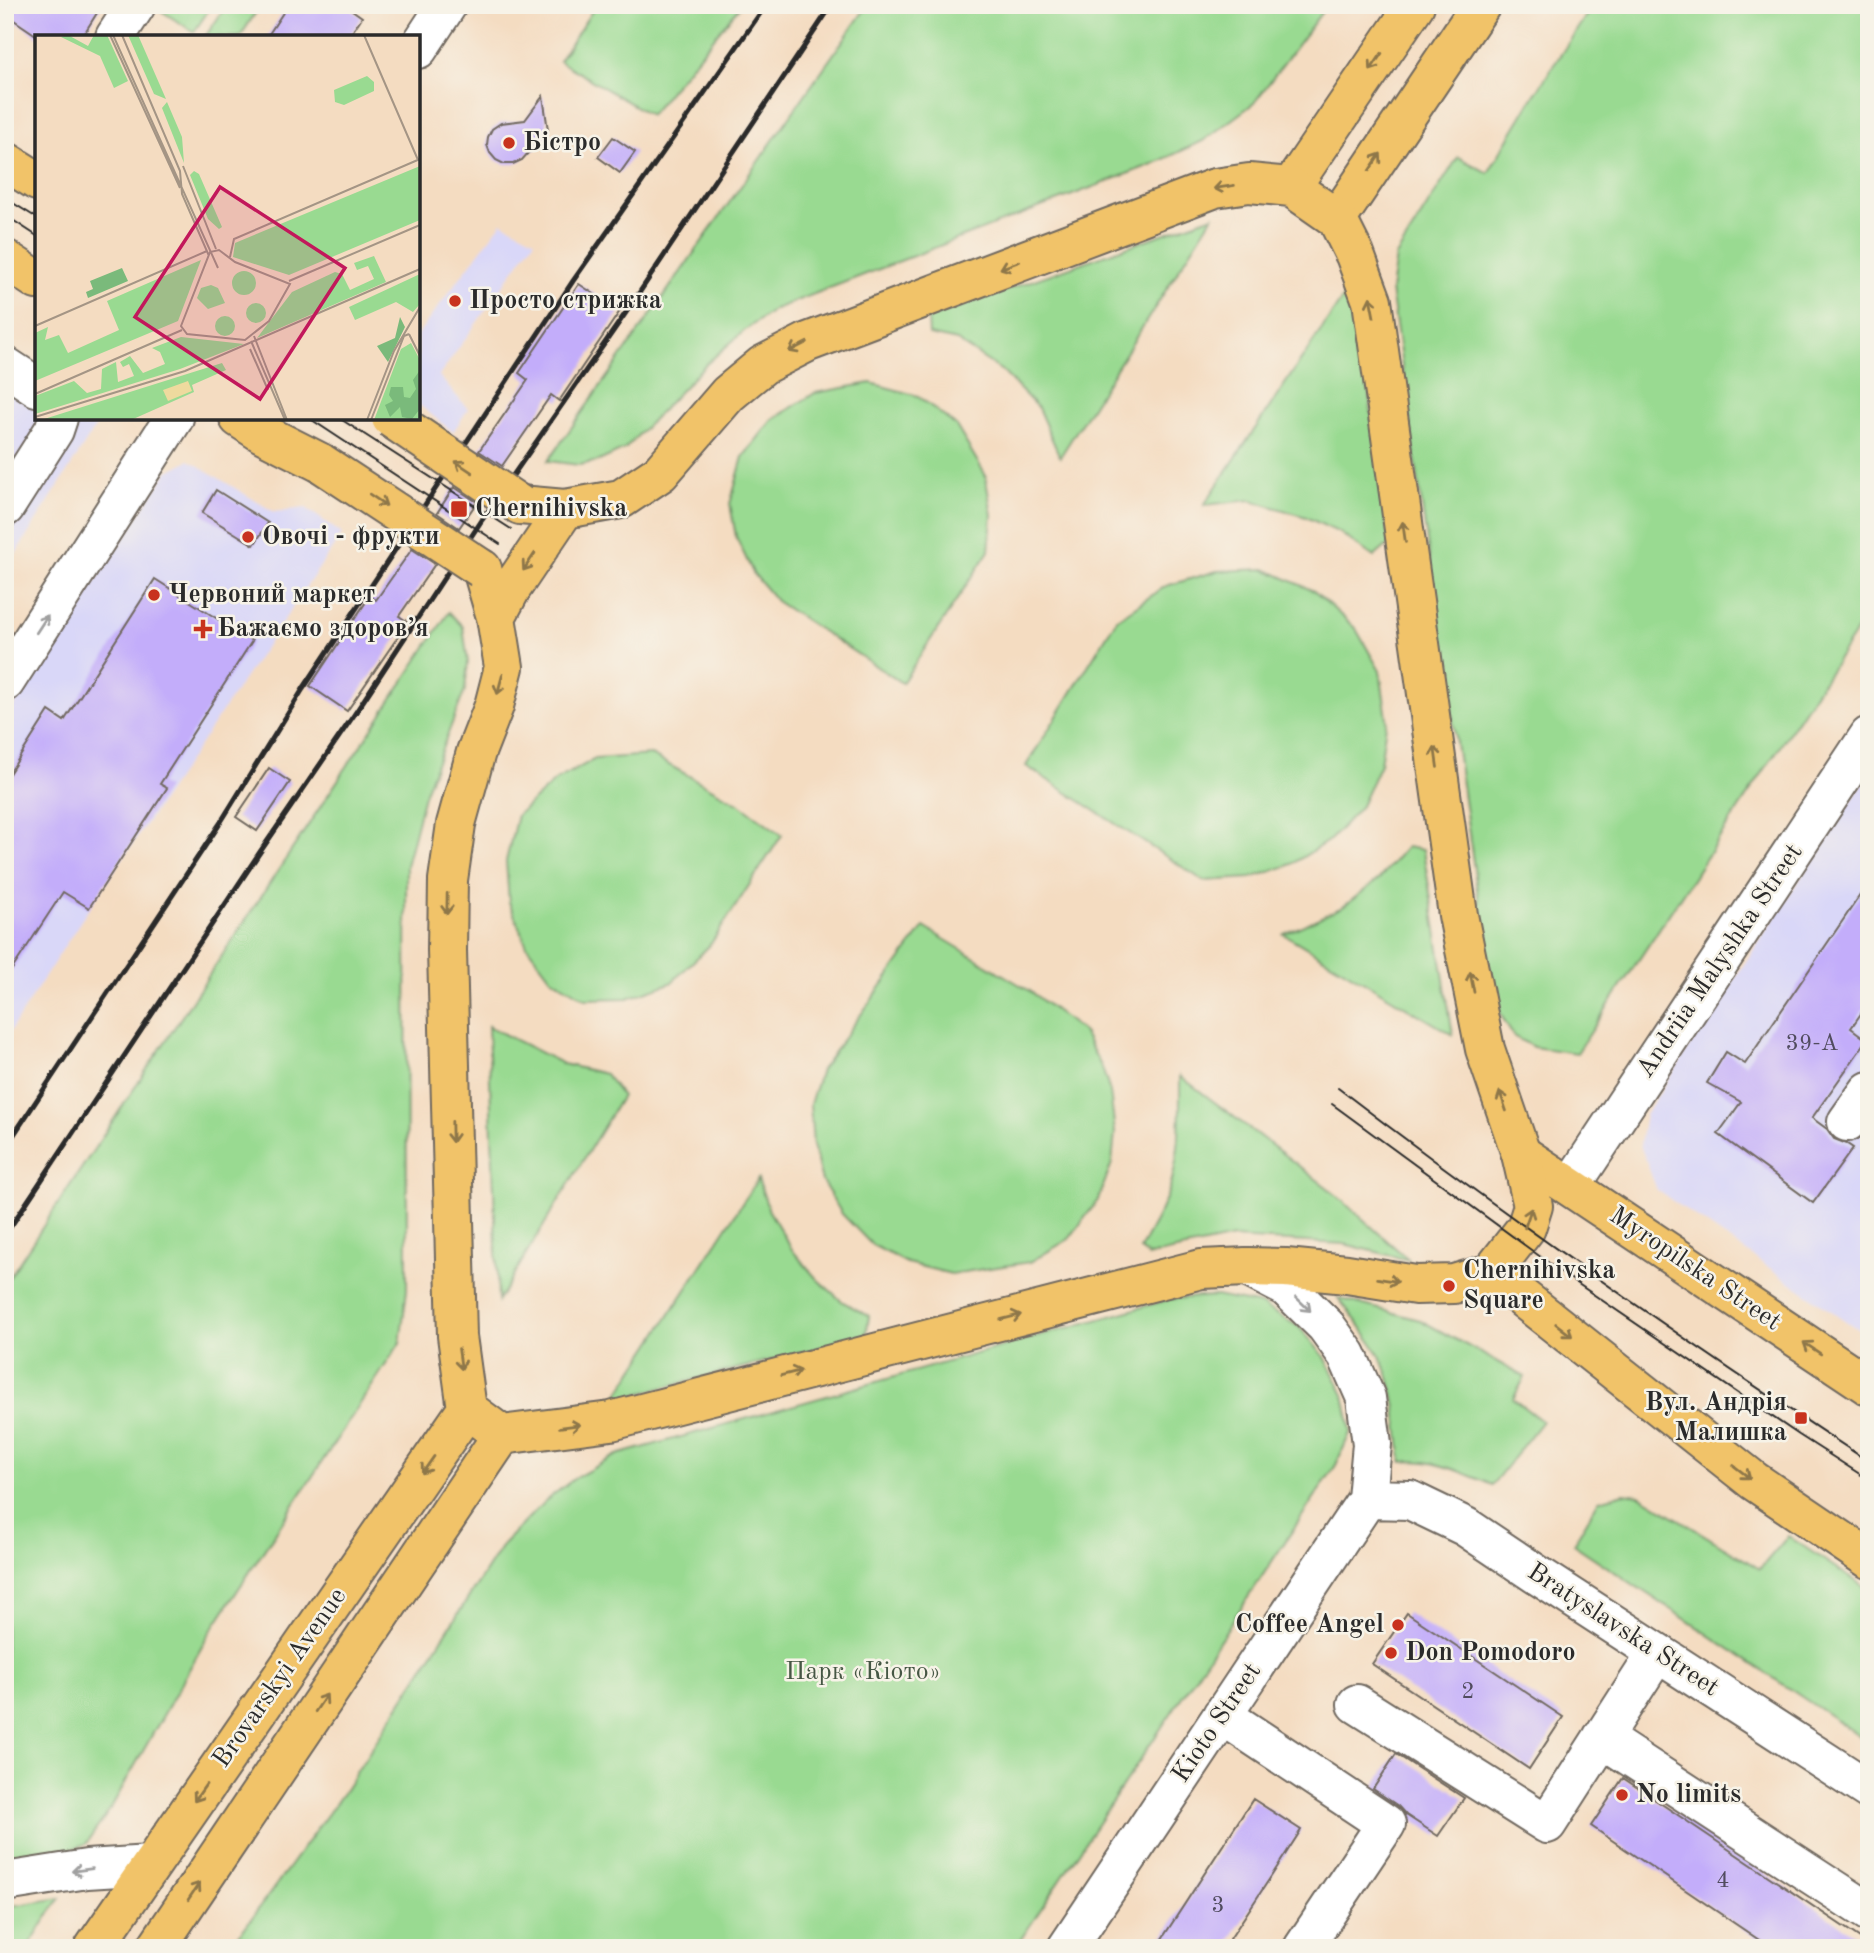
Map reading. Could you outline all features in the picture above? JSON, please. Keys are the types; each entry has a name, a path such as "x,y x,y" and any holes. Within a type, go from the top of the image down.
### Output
{"main road":[{"path":"1292,187 1415,5"},
{"path":"1336,219 1481,5"},
{"path":"5,161 35,180"},
{"path":"242,420 321,463 482,569 496,617 504,667 456,824 448,880 447,950 457,1336 467,1409 502,1435 611,1421 1201,1269 1286,1268 1416,1284 1454,1284 1491,1273 1525,1228 1532,1206 1521,1154 1485,1049 1458,915 1372,301 1355,255 1336,219 1292,187 1250,183 1214,188 808,342 763,365 728,394 660,473 621,499 565,509 520,505 394,420"},
{"path":"5,259 35,279"},
{"path":"496,617 511,589 565,509"},
{"name":"Myropilska Street","path":"1521,1154 1869,1386"},
{"path":"1491,1273 1754,1481 1869,1559"},
{"name":"Brovarskyi Avenue","path":"94,1948 467,1409"},
{"name":"Brovarskyi Avenue","path":"156,1948 502,1435"}],"street":[{"path":"116,35 136,5"},
{"path":"420,46 447,5"},
{"path":"5,366 35,386"},
{"path":"5,507 54,430 57,420"},
{"path":"5,682 173,420"},
{"name":"Andriia Malyshka Street","path":"1571,1186 1869,736"},
{"path":"1847,1122 1869,1091"},
{"path":"1247,1267 1286,1287 1326,1326 1348,1355 1366,1398 1372,1444 1367,1499"},
{"name":"Bratyslavska Street","path":"1367,1499 1410,1500 1466,1527 1869,1790"},
{"name":"Kioto Street","path":"1067,1948 1367,1499"},
{"path":"1357,1704 1547,1824 1657,1653"},
{"path":"1222,1715 1385,1824 1303,1948"},
{"path":"1602,1738 1869,1912"},
{"path":"5,1882 87,1869 150,1865"}],"shaded area":[{"path":"502,222 535,240 439,376 468,409 453,432 420,406 420,331"},
{"path":"5,347 35,367 35,420 100,420 5,571"},
{"path":"189,460 274,512 306,508 342,534 89,908 5,1039 5,719 167,472"},
{"path":"1869,774 1869,1337 1657,1190 1640,1145 1645,1115"}],"green space":[{"path":"152,5 212,5 194,32"},
{"path":"227,5 252,5 258,9 241,35 206,35"},
{"path":"596,5 741,5 650,115 559,61"},
{"path":"868,5 1327,5 1254,103 1203,141 1153,164 775,309 744,331 704,366 625,449 599,461 579,465 548,461"},
{"path":"1593,5 1869,5 1869,612 1577,1053 1533,1047 1513,1036 1493,1001 1391,290 1396,256 1458,157 1488,173"},
{"path":"1213,216 1060,457 1038,408 1002,371 957,341 929,335 928,318"},
{"path":"1344,296 1357,304 1389,544 1374,557 1340,533 1306,517 1251,500 1204,505"},
{"path":"871,383 918,396 956,426 985,474 992,515 989,551 902,683 776,601 753,573 736,537 730,504 743,457 772,420 815,393"},
{"path":"1265,569 1314,591 1356,629 1380,671 1387,718 1380,764 1361,806 1331,839 1292,864 1251,878 1204,881 1026,766 1117,619 1166,586 1217,571"},
{"path":"449,612 463,627 468,662 465,690 424,795 406,866 407,1290 400,1343 209,1634 111,1808 86,1844 5,1872 5,1284"},
{"path":"651,755 740,804 782,835 710,945 671,983 628,998 586,999 551,978 527,946 509,902 506,861 517,815 556,780 595,759"},
{"path":"1406,847 1423,850 1453,1035 1284,934 1343,907 1379,879"},
{"path":"924,927 1030,991 1083,1032 1102,1068 1110,1092 1115,1132 1112,1163 1098,1200 1069,1239 1030,1262 951,1274 907,1263 872,1245 842,1214 822,1181 813,1145 810,1104 821,1070"},
{"path":"488,1026 563,1064 605,1074 622,1096 498,1301"},
{"path":"1180,1076 1328,1188 1409,1260 1344,1244 1233,1238 1148,1256 1140,1249 1166,1198 1175,1167"},
{"path":"758,1179 769,1211 793,1251 817,1279 843,1302 869,1316 866,1336 614,1400"},
{"name":"Парк «Кіото»","path":"1216,1296 1261,1305 1299,1327 1325,1357 1344,1395 1351,1431 1336,1465 1015,1948 230,1948 343,1793 503,1544 545,1501 575,1478 617,1455 1171,1299"},
{"path":"1338,1298 1420,1320 1525,1377 1513,1399 1542,1421 1492,1485 1437,1464 1402,1462 1396,1408 1386,1368 1371,1341"},
{"path":"1624,1493 1639,1495 1760,1569 1788,1536 1869,1590 1869,1742 1573,1544 1599,1500"},
{"path":"60,1898 27,1948 5,1948 5,1907"}],"building":[{"path":"5,5 102,5 83,35 36,35 5,14"},
{"path":"288,5 345,5 362,17 350,35 268,35"},
{"name":"Бістро","path":"543,96 548,130 542,145 513,164 496,160 487,145 492,129 501,123 525,120"},
{"path":"613,137 635,152 620,173 598,157"},
{"path":"579,284 620,311 559,401 551,395 502,466 479,451 528,380 519,373"},
{"path":"454,487 477,502 459,528 437,513"},
{"path":"216,490 268,523 254,545 202,513"},
{"path":"412,549 435,564 399,616 408,622 347,711 310,686 370,596 376,600"},
{"path":"155,579 252,641 160,784 167,788 89,908 63,892 5,980 5,780 49,711 64,721"},
{"path":"269,768 290,782 257,831 236,817"},
{"path":"1869,882 1869,1002 1851,1028 1867,1040 1812,1118 1827,1129 1834,1139 1853,1148 1813,1203 1718,1134 1741,1102 1707,1083 1726,1052 1745,1064"},
{"path":"1407,1613 1563,1717 1529,1769 1372,1664"},
{"path":"1396,1754 1464,1798 1438,1836 1373,1789"},
{"path":"1623,1778 1869,1944 1869,1948 1771,1948 1591,1826"},
{"path":"1253,1799 1301,1830 1274,1872 1224,1948 1156,1948"}],"tram line":[{"path":"5,198 35,217"},
{"path":"5,215 35,235"},
{"path":"312,420 500,544"},
{"path":"342,420 511,529"},
{"path":"1338,1088 1600,1280 1869,1462"},
{"path":"1332,1104 1568,1277 1869,1480"}],"railway":[{"path":"5,1148 219,825 303,689 573,281 766,5"},
{"path":"5,1235 482,520 625,314 832,5"}],"place":[{"name":"Бістро","path":"509,143"},
{"name":"Просто стрижка","path":"455,301"},
{"name":"Chernihivska","path":"459,509"},
{"name":"Овочі - фрукти","path":"248,537"},
{"name":"Червоний маркет","path":"154,595"},
{"name":"Бажаємо здоровʼя","path":"203,629"},
{"name":"Chernihivska Square","path":"1449,1286"},
{"name":"Вул. Андрія Малишка","path":"1801,1418"},
{"name":"Coffee Angel","path":"1398,1625"},
{"name":"Don Pomodoro","path":"1391,1653"},
{"name":"No limits","path":"1622,1795"}]}
